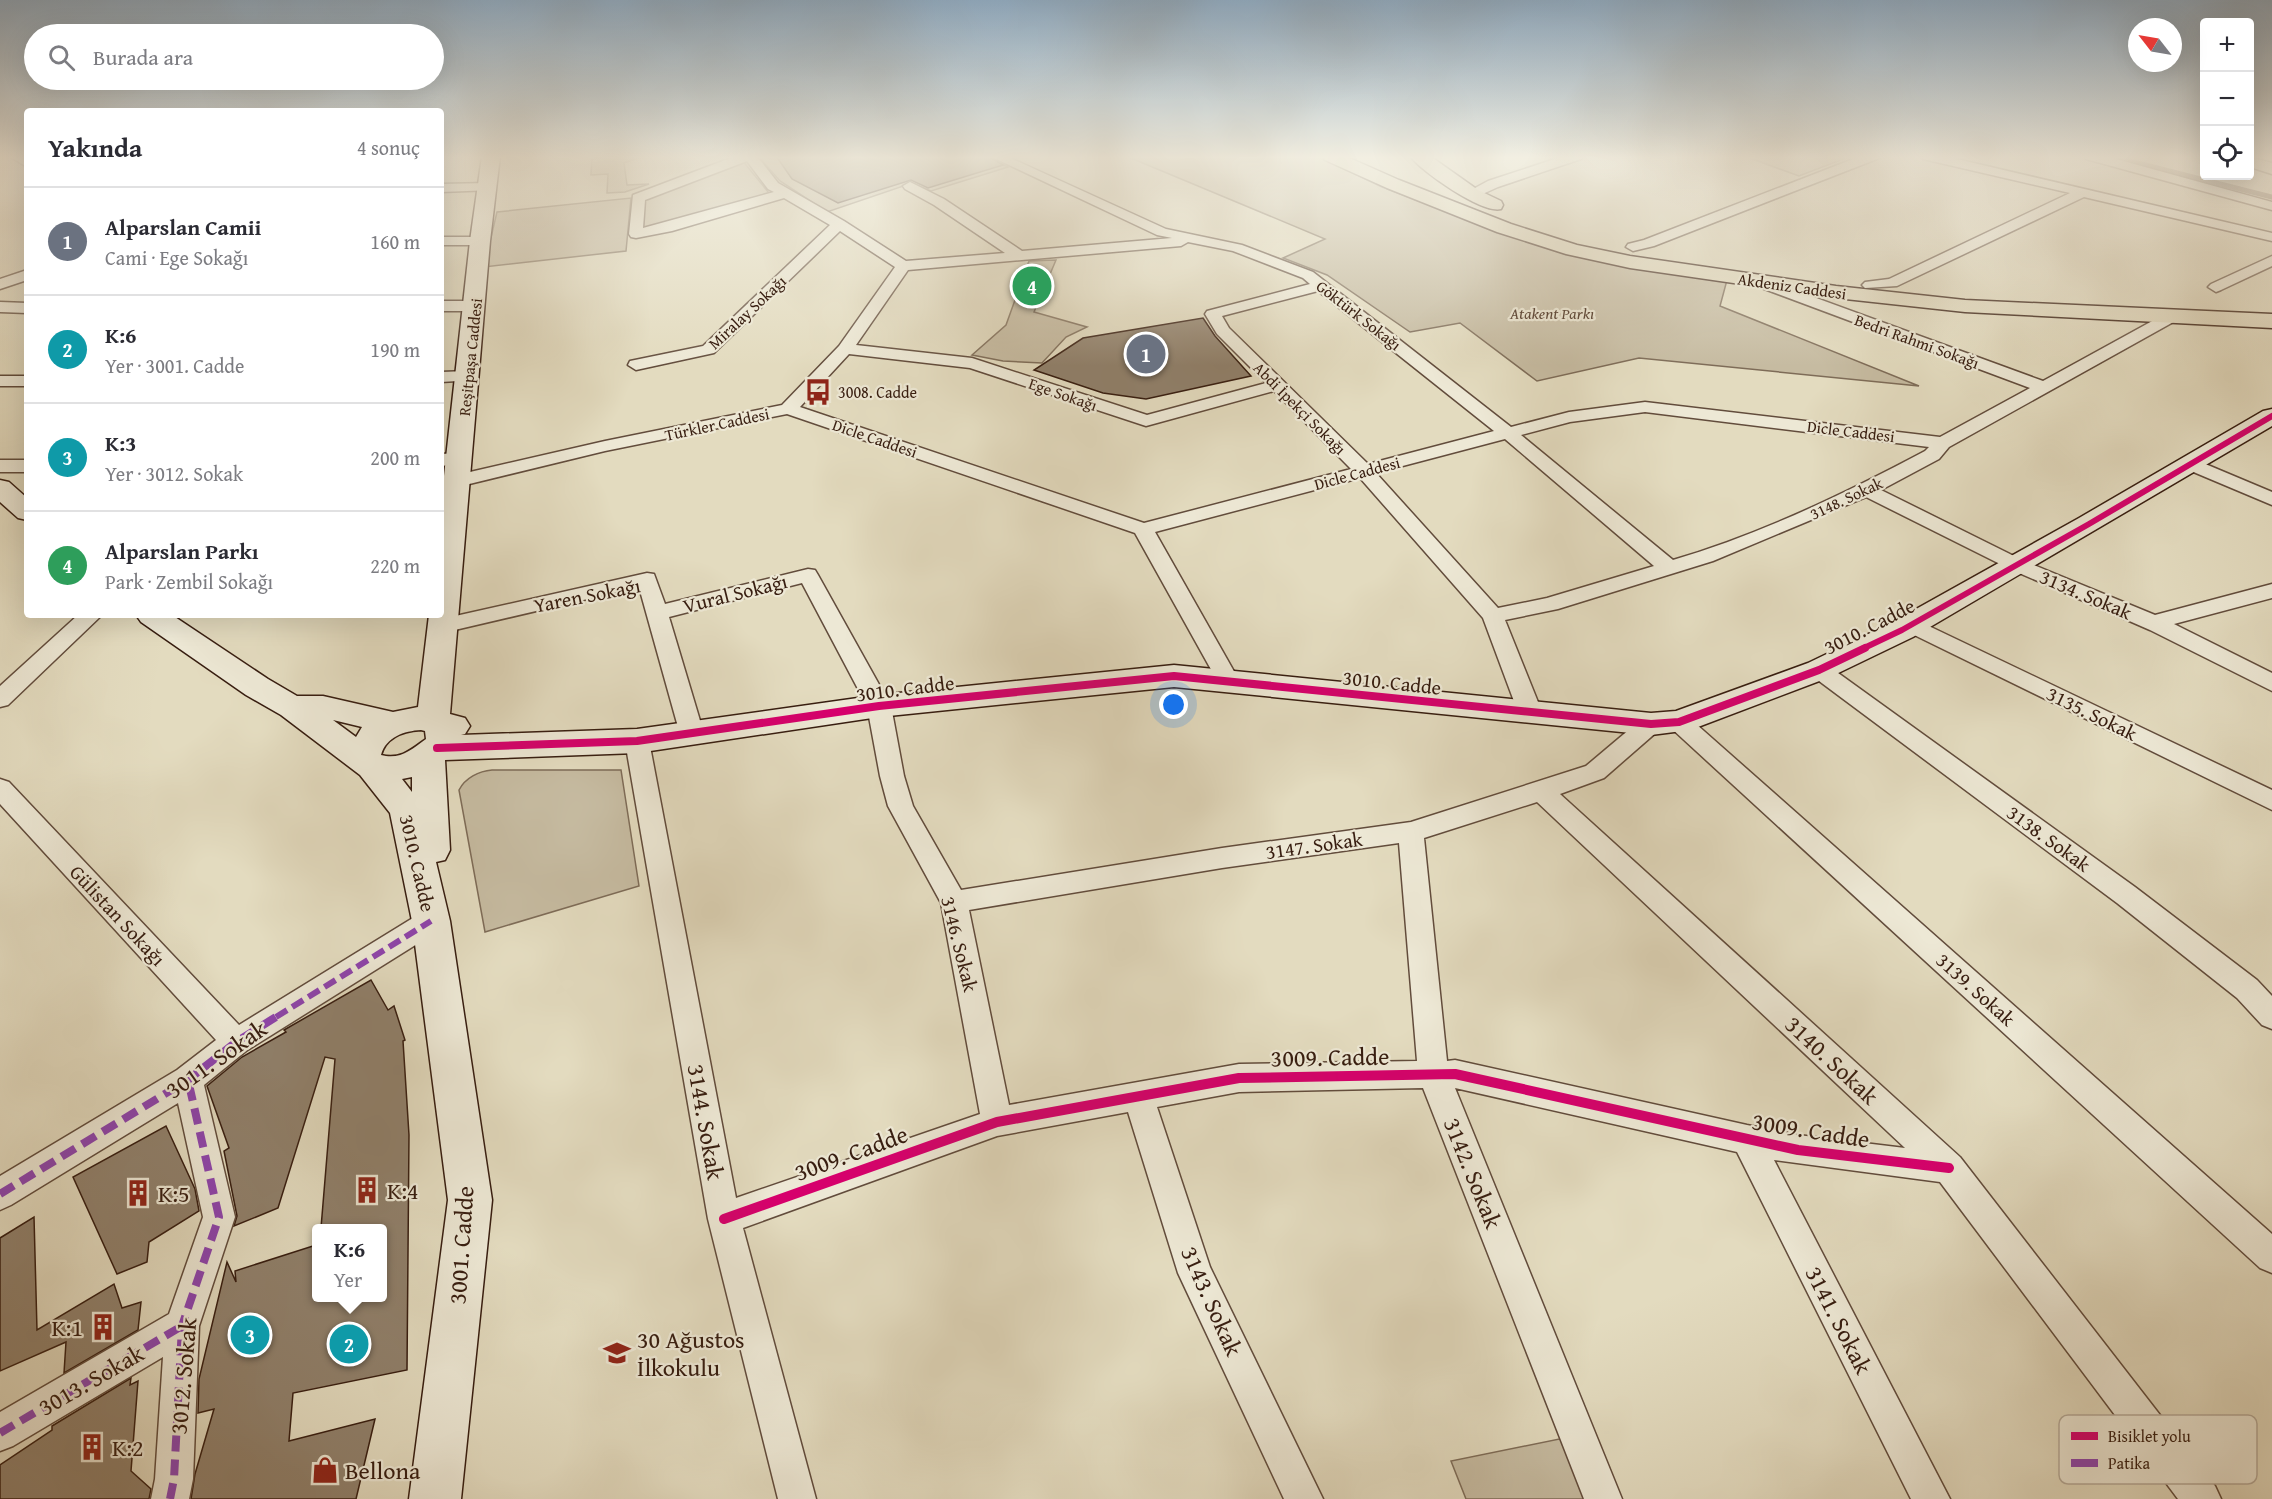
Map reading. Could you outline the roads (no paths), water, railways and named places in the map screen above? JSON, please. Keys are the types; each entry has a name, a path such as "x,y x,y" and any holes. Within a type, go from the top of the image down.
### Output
{"main road":[{"name":"Akdeniz Caddesi","path":"1500,226 1573,250 1756,281 1965,306 2272,321"},
{"name":"Akdeniz Caddesi","path":"1553,226 1633,247 1870,285 2037,298 2272,308"}],"street":[{"name":"Reşitpaşa Caddesi","path":"444,583 452,467 468,376 482,226"},
{"path":"636,226 636,234 674,226"},
{"name":"Miralay Sokağı","path":"636,365 708,350 837,226"},
{"path":"842,226 903,266 1200,240"},
{"path":"975,226 1022,257"},
{"name":"Göktürk Sokağı","path":"1149,226 1162,232 1237,248 1271,259 1308,275 1508,434 1669,568"},
{"path":"1633,247 1693,226"},
{"path":"1870,285 1892,283 2012,226"},
{"path":"2226,226 2272,237"},
{"path":"444,242 480,241"},
{"path":"2216,287 2272,260"},
{"name":"Türkler Caddesi","path":"452,467 615,444 788,409 845,349 903,266"},
{"path":"3,280 24,276"},
{"name":"Bedri Rahmi Sokağı","path":"1756,281 2044,387"},
{"name":"Abdi İpekçi Sokağı","path":"1322,285 1213,314 1223,332 1364,471 1493,616 1530,712"},
{"path":"444,306 475,306"},
{"path":"0,307 24,308"},
{"name":"3148. Sokak","path":"1493,616 1550,604 1669,568 1805,517 1866,490 1932,455 1943,443 2171,317"},
{"name":"Ege Sokağı","path":"845,349 972,363 1146,421 1277,385"},
{"path":"444,377 468,376"},
{"path":"0,381 24,381"},
{"name":"Dicle Caddesi","path":"788,409 1143,529 1569,417 1645,407 1943,443"},
{"name":"3010. Cadde","path":"422,732 583,742 637,741 879,706 1174,676 1530,712 1665,723 1819,670 1912,625 2272,416"},
{"path":"2191,464 2272,499"},
{"path":"0,466 24,466"},
{"path":"0,488 24,509"},
{"name":"3134. Sokak","path":"1866,490 2017,565 2152,623 2272,683"},
{"path":"1143,529 1229,682"},
{"name":"Vural Sokağı","path":"657,613 808,575 879,706"},
{"name":"Yaren Sokağı","path":"442,626 647,579 692,734"},
{"path":"2152,623 2272,591"},
{"path":"0,699 88,618"},
{"path":"155,618 257,687 292,707 369,764"},
{"name":"Reşitpaşa Caddesi","path":"422,732 438,665 442,618"},
{"name":"3135. Sokak","path":"1912,625 2272,801"},
{"name":"3138. Sokak","path":"1819,670 2127,895 2247,989 2272,1016"},
{"name":"3146. Sokak","path":"879,706 892,776 901,806 954,902 997,1122"},
{"path":"292,707 323,707 422,732"},
{"name":"3147. Sokak","path":"954,902 1222,858 1411,831 1595,772 1665,723"},
{"name":"3139. Sokak","path":"1665,723 2272,1256"},
{"path":"369,764 364,754 372,737 422,732"},
{"name":"3010. Cadde","path":"369,764 381,769 405,768 422,732"},
{"name":"3010. Cadde","path":"422,732 435,888 431,921"},
{"name":"3144. Sokak","path":"637,741 724,1219 797,1499"},
{"name":"3010. Cadde","path":"369,764 407,809 431,921"},
{"name":"Gülistan Sokağı","path":"0,788 236,1042"},
{"name":"3140. Sokak","path":"1541,791 1949,1168 2138,1415"},
{"name":"3142. Sokak","path":"1411,831 1433,1074 1603,1499"},
{"name":"3011. Sokak","path":"0,1194 188,1080 236,1042 431,921"},
{"name":"3001. Cadde","path":"431,921 470,1200 435,1499"},
{"name":"3009. Cadde","path":"724,1219 997,1122 1239,1078 1455,1074 1798,1150 1949,1168"},
{"name":"3012. Sokak","path":"170,1499 174,1479 182,1326 219,1217 188,1080"},
{"name":"3143. Sokak","path":"1138,1096 1195,1273 1304,1499"},
{"name":"3141. Sokak","path":"1747,1140 1931,1499"},
{"name":"3013. Sokak","path":"0,1433 182,1326"},
{"name":"3140. Sokak","path":"2191,1484 2202,1499"}],"place":[{"name":"Alparslan Parkı","path":"1032,286"},
{"name":"Alparslan Camii","path":"1146,354"},
{"name":"3008. Cadde","path":"818,392"},
{"name":"K:4","path":"367,1190"},
{"name":"K:5","path":"138,1193"},
{"name":"K:1","path":"103,1327"},
{"name":"K:3","path":"250,1335"},
{"name":"K:6","path":"349,1344"},
{"name":"30 Ağustos İlkokulu","path":"617,1353"},
{"name":"K:2","path":"92,1447"},
{"name":"Bellona","path":"325,1470"}],"park label":[{"name":"Atakent Parkı","path":"1552,313"}]}
